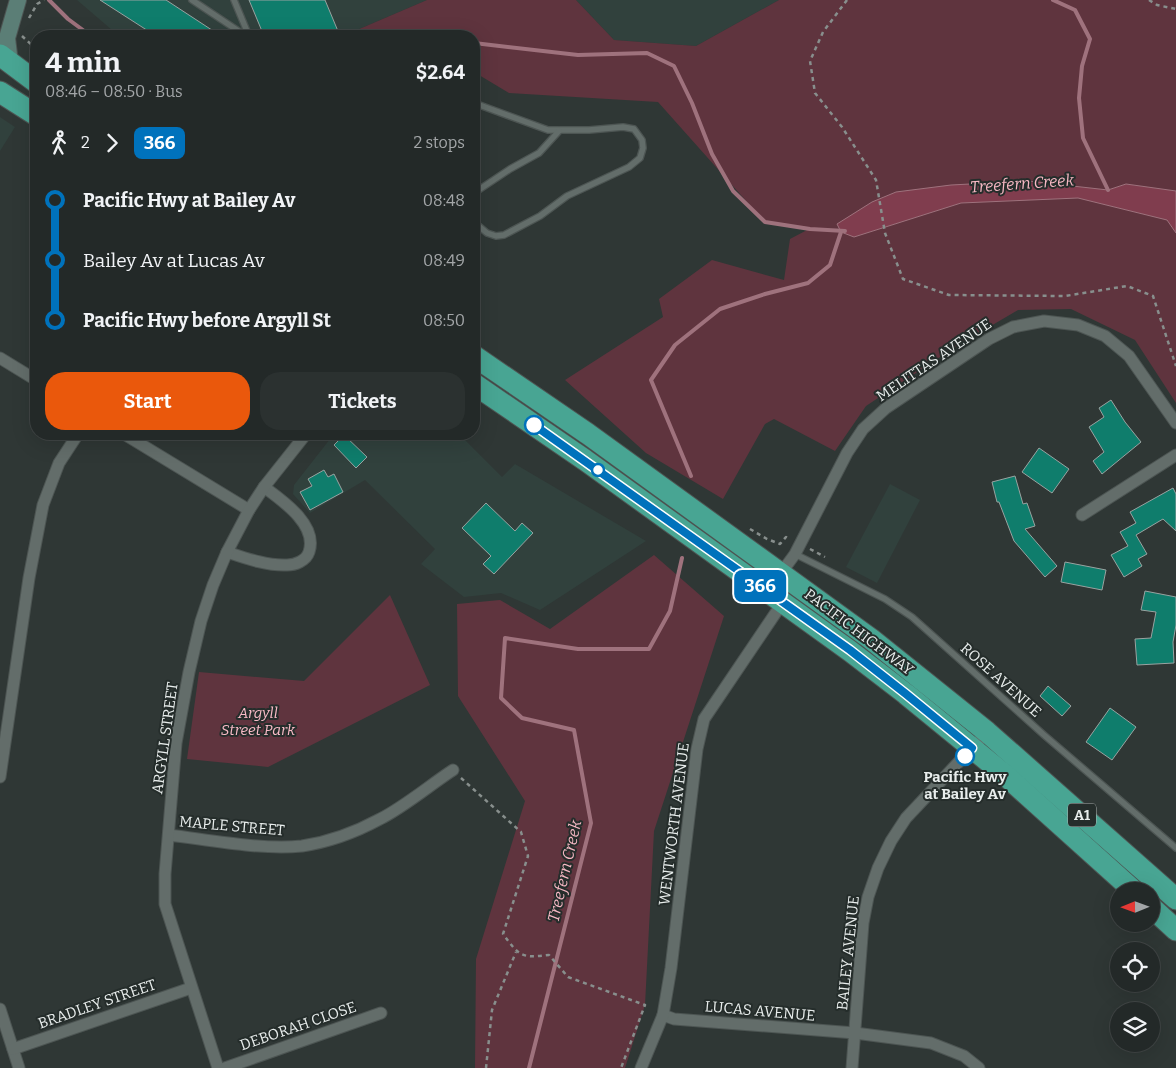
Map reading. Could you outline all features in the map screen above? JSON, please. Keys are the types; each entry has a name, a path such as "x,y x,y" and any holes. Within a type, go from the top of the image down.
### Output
{"highway":[{"path":"5,59 30,78"},
{"path":"0,92 30,111"},
{"name":"PACIFIC HIGHWAY","path":"480,360 588,434 871,639 987,732 1176,899"},
{"name":"PACIFIC HIGHWAY","path":"480,388 578,455 783,602 906,694 1004,775 1124,882"},
{"path":"1160,915 1176,930"}],"street":[{"path":"5,59 7,38 18,0"},
{"name":"MELITTAS AVENUE","path":"781,573 795,554 847,453 863,429 886,408 989,339 1013,327 1044,322 1070,324 1078,325 1105,336 1129,356 1176,423"},
{"path":"0,358 30,376"},
{"path":"0,777 43,505 60,463 74,440"},
{"path":"134,440 249,510"},
{"name":"ARGYLL STREET","path":"218,1068 165,904 165,874 176,743 201,621 212,585 249,510 264,487 301,440"},
{"path":"1082,515 1176,455"},
{"path":"227,552 264,562 287,565 302,561 308,555 310,537 302,522 282,500 264,487"},
{"name":"WENTWORTH AVENUE","path":"641,1068 663,1015 671,968 697,749 704,719 783,602"},
{"name":"BAILEY AVENUE","path":"852,1068 863,923 868,897 878,868 891,841 906,818 987,732"},
{"name":"MAPLE STREET","path":"169,836 278,847 302,846 324,842 345,836 382,819 453,770"},
{"name":"BRADLEY STREET","path":"13,1049 191,988"},
{"path":"0,1009 19,1068"},
{"name":"DEBORAH CLOSE","path":"225,1068 381,1013"},
{"name":"LUCAS AVENUE","path":"663,1015 674,1019 855,1033 931,1043 964,1056 979,1068"}],"lane":[{"path":"192,0 239,30"},
{"path":"234,0 246,30"},
{"path":"480,105 537,126 559,131 610,128 634,129 642,140 643,148 640,158 629,166 567,196 540,216 504,235 496,236 487,233 480,227"},
{"path":"480,189 539,152 559,131"},
{"name":"ROSE AVENUE","path":"795,554 885,600 912,618 1044,735 1176,848"}],"path":[{"path":"40,2 44,0"},
{"path":"847,0 823,32 810,61 815,93 842,127 876,180 885,233 903,279 949,295 1066,296 1127,286 1153,296 1176,366"},
{"path":"1149,0 1157,5 1176,9"},
{"path":"20,34 30,43"},
{"path":"453,770 521,832 528,856 503,934 516,952 528,957 549,955 568,977 645,1005 621,1068"},
{"path":"486,1068 492,1010 516,952"}],"shaded area":[{"path":"77,0 427,0 357,30 112,30"},
{"path":"576,0 779,0 696,46 614,40"},
{"path":"0,117 15,127 0,151"},
{"path":"329,440 465,440 502,477 515,464 646,541 540,610 501,593 464,597 421,564 435,549 365,480 310,513 293,494 294,485"},
{"path":"890,484 920,500 877,583 846,567"}],"green space":[{"path":"427,0 576,0 614,40 696,46 779,0 1176,0 1176,191 1126,184 1108,190 1028,181 896,192 872,202 838,225 854,237 961,203 1078,198 1167,220 1176,233 1176,403 1135,340 1071,309 1018,310 955,347 866,406 835,451 774,419 765,424 723,499 646,453 565,380 663,317 659,299 712,260 784,280 790,239 809,229 765,222 658,102 509,93 480,76 480,30 357,30"},
{"path":"654,555 724,616 654,831 645,1005 625,1068 475,1068 476,959 525,801 458,696 457,604 500,600 550,629"},
{"name":"Argyll Street Park","path":"390,595 430,685 268,767 187,759 199,672 304,681"}],"water":[{"path":"1028,181 1108,190 1126,184 1176,191 1176,233 1167,220 1078,198 961,203 854,237 841,232 837,224 872,202 896,192 951,185"}],"building":[{"path":"100,0 166,0 212,30 147,30"},
{"path":"249,0 325,0 338,30 262,30"},
{"path":"1111,400 1141,442 1102,474 1093,461 1104,452 1089,427 1104,417 1099,408"},
{"path":"339,440 349,440 367,457 356,468 334,445"},
{"path":"1039,448 1069,469 1052,493 1022,472"},
{"path":"324,470 328,477 334,474 343,492 310,510 300,492 312,486 308,479"},
{"path":"1015,476 1023,504 1027,503 1035,526 1025,529 1057,566 1045,577 1014,541 999,502 997,502 992,482"},
{"path":"1173,488 1176,494 1176,531 1163,519 1136,535 1147,554 1138,559 1142,566 1124,577 1111,555 1128,546 1120,532 1136,523 1130,512"},
{"path":"486,503 515,531 522,523 533,533 494,574 483,564 491,556 462,528"},
{"path":"1065,562 1106,570 1102,590 1061,582"},
{"path":"1145,591 1176,597 1176,625 1173,642 1174,663 1137,665 1135,639 1151,638 1156,612 1141,610"},
{"path":"1048,686 1071,706 1062,716 1040,696"},
{"path":"1110,708 1136,727 1112,760 1086,742"}],"waterway":[{"path":"49,0 68,19 83,30"},
{"path":"1053,0 1075,10 1090,39 1082,66 1079,98 1083,138 1108,190"},
{"path":"480,44 578,55 647,53 674,66 692,103 712,154 733,191 765,222 810,229 845,231"},
{"path":"691,476 651,380 675,345 720,309 765,294 808,283 830,265 841,232"},
{"name":"Treefern Creek","path":"529,1068 591,823 574,730 522,718 501,698 505,638 578,649 649,649 670,611 682,558"}],"bus line":[{"name":"366","path":"534,425 850,650 972,748 965,756"}],"place":[{"name":"Pacific Hwy at Bailey Av","path":"965,756"}]}
